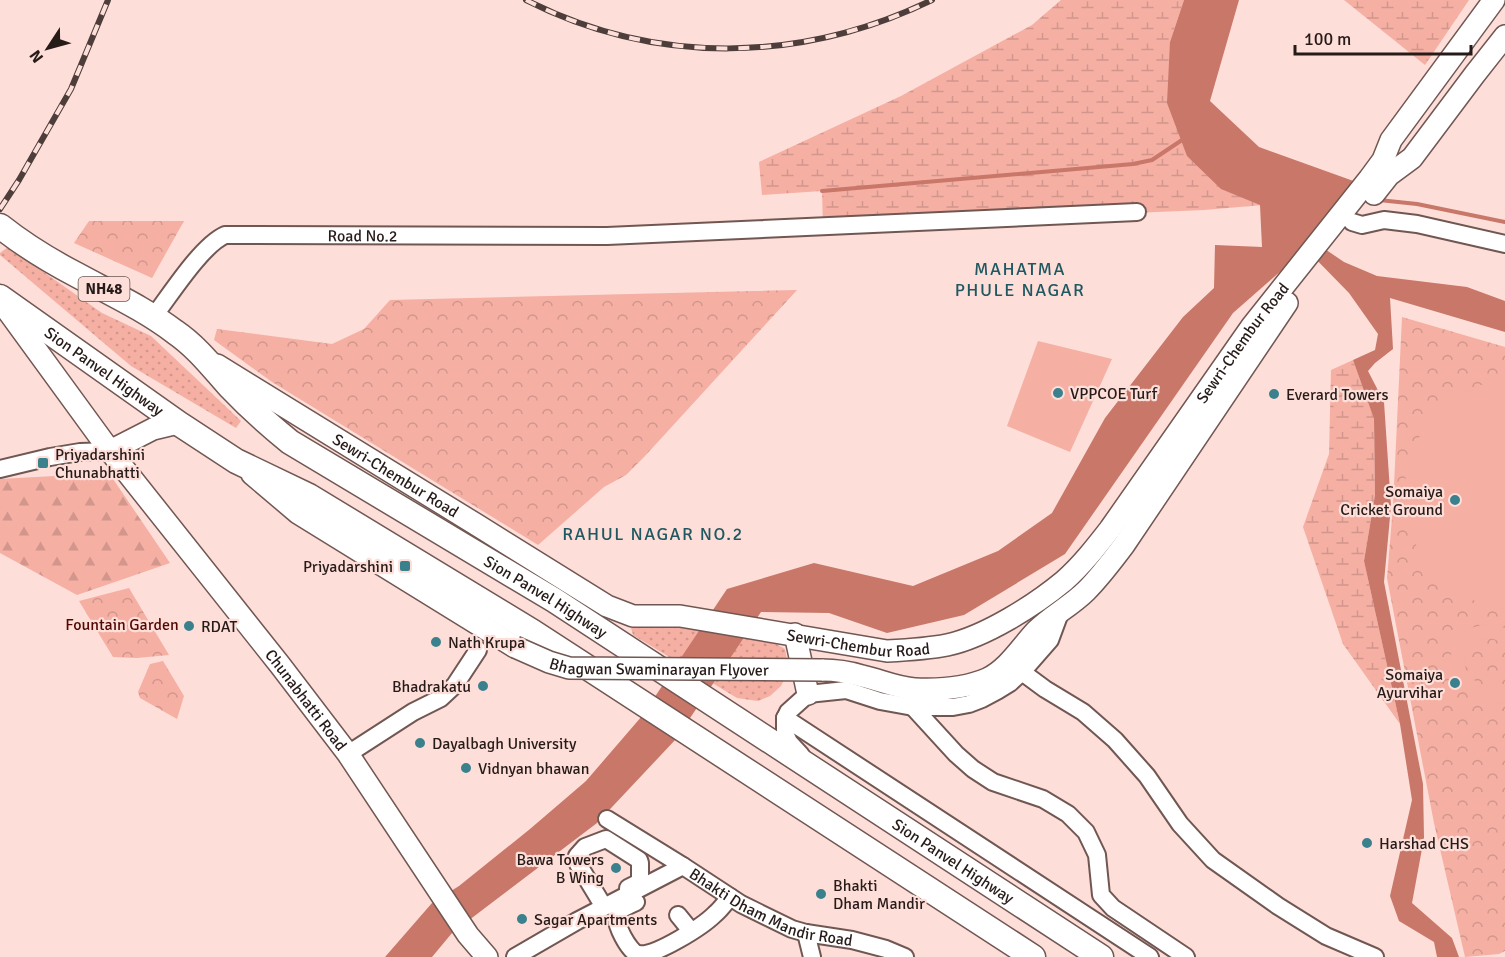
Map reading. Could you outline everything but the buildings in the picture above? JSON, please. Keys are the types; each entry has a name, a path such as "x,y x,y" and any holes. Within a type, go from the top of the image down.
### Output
{"highway":[{"name":"Sion Panvel Highway","path":"0,226 26,245 154,316 179,334 204,357 259,416 290,442 554,600 1101,957"},
{"name":"Sion Panvel Highway","path":"0,299 178,423 236,460 309,496 533,632 1034,957"}],"main road":[{"path":"1267,319 1328,241 1354,212 1374,183 1391,140 1494,0"},
{"path":"1374,183 1412,158 1505,36"},
{"path":"1399,129 1420,146"},
{"name":"Chunabhatti Road","path":"0,299 110,451 348,754 468,936 487,957"},
{"name":"Bhagwan Swaminarayan Flyover","path":"236,460 298,513 515,646 549,662 569,668 841,671 914,689 945,689 971,684 1001,670 1038,630 1086,591 1107,568 1124,545 1267,319"},
{"name":"Sewri-Chembur Road","path":"204,357 607,606 633,616 680,616 887,651 948,645 976,636 1010,618 1064,581 1096,547 1267,319"},
{"path":"110,451 153,429 178,423"},
{"path":"554,600 590,610 633,616"},
{"path":"795,634 808,694"}],"street":[{"name":"Road No.2","path":"154,316 197,260 218,238 225,235 608,236 1137,212"},
{"path":"1354,212 1362,225 1384,220 1417,224 1505,244"},
{"path":"0,469 70,453 110,451"},
{"path":"814,771 789,742 785,733 785,718 788,712 808,694 846,690 880,701 913,707 953,707 975,702 997,692 1022,672 1050,640 1060,613"},
{"path":"348,754 413,712 441,698 455,685 478,650"},
{"path":"1022,672 1083,712 1115,740 1147,776 1180,824 1213,860 1278,906 1326,936 1375,957"},
{"path":"913,707 956,754 993,782 1043,799 1068,813 1086,832 1097,855 1101,894 1105,901 1186,957"},
{"path":"785,718 1150,957"},
{"path":"607,819 683,866"},
{"path":"622,848 633,835"},
{"path":"606,839 639,860 640,882 602,904 582,872 578,864 578,856 585,847 606,839"},
{"name":"Bhakti Dham Mandir Road","path":"515,957 602,904 644,892 683,866 741,904 792,928 806,933 852,940 886,949 905,957"},
{"path":"664,887 644,892 617,915 616,919 621,933 635,953 642,954 667,947 709,920 730,897"},
{"path":"678,915 691,931"},
{"path":"806,933 812,957"}],"green space":[{"path":"1061,0 1184,0 1170,42 1263,205 1204,210 823,226 822,191 762,195 759,162 901,96 1032,25"},
{"path":"1344,0 1469,0 1425,65"},
{"path":"89,221 184,221 152,278 74,243"},
{"path":"8,247 102,313 151,336 241,421 236,428 131,366 0,255"},
{"path":"797,290 626,475 604,487 538,545 272,382 214,340 217,329 332,344 364,329 390,300"},
{"name":"Somaiya Ayurvihar","path":"1402,317 1505,347 1505,951 1499,954 1465,957 1434,823 1387,578 1393,506"},
{"name":"VPPCOE Turf","path":"1038,341 1112,359 1070,452 1007,426"},
{"path":"1353,360 1374,419 1375,495 1364,561 1400,724 1343,644 1303,527 1329,454 1331,370"},
{"name":"Somaiya Cricket Ground","path":"1505,380 1505,609 1471,599 1443,581 1423,557 1410,528 1404,497 1408,465 1421,435 1443,407 1472,389"},
{"path":"109,473 170,563 77,595 0,553 0,479"},
{"name":"Fountain Garden","path":"129,588 169,655 137,658 113,657 79,601"},
{"path":"1487,624 1505,628 1505,643 1487,638 1479,639 1473,643 1466,654 1466,668 1469,675 1477,682 1505,690 1505,704 1469,695 1457,682 1451,666 1453,649 1462,634 1471,628"},
{"path":"691,627 766,638 785,649 787,674 781,686 770,696 758,701 737,698 633,635 631,628"},
{"path":"163,661 184,696 177,719 140,698 138,692 150,664"}],"shaded area":[{"path":"1184,0 1239,0 1210,101 1259,147 1359,183 1313,241 1344,262 1377,276 1467,287 1505,301 1505,332 1390,298 1393,349 1368,371 1384,402 1391,506 1384,582 1423,784 1424,838 1412,903 1452,938 1459,957 1437,957 1434,942 1399,921 1390,896 1412,800 1400,724 1364,561 1375,495 1374,419 1353,360 1375,350 1378,334 1349,293 1306,249 1233,313 1065,554 964,615 887,633 829,613 761,612 676,739 597,823 452,933 432,957 385,957 432,903 459,886 586,781 642,716 727,589 814,563 913,586 998,551 1052,513 1105,418 1183,317 1214,288 1215,245 1262,247 1260,205 1221,189 1187,156 1167,103 1170,42"}],"waterway":[{"path":"822,191 1133,164 1152,160 1185,138"},
{"path":"1379,200 1417,204 1505,222"}],"railway":[{"path":"0,209 71,89 108,0"},
{"path":"526,0 575,22 626,37 677,46 729,48 781,45 832,36 883,21 932,0"}],"place":[{"name":"VPPCOE Turf","path":"1058,393"},
{"name":"Everard Towers","path":"1274,394"},
{"name":"Priyadarshini Chunabhatti","path":"43,463"},
{"name":"Somaiya Cricket Ground","path":"1455,500"},
{"name":"Priyadarshini","path":"405,566"},
{"name":"RDAT","path":"189,626"},
{"name":"Nath Krupa","path":"436,642"},
{"name":"Somaiya Ayurvihar","path":"1455,683"},
{"name":"Bhadrakatu","path":"483,686"},
{"name":"Dayalbagh University","path":"420,743"},
{"name":"Vidnyan bhawan","path":"466,768"},
{"name":"Harshad CHS","path":"1367,843"},
{"name":"Bawa Towers B Wing","path":"616,868"},
{"name":"Bhakti Dham Mandir","path":"821,894"},
{"name":"Sagar Apartments","path":"522,919"}],"district":[{"name":"MAHATMA PHULE NAGAR","path":"1020,279"},
{"name":"RAHUL NAGAR NO.2","path":"653,534"}]}
